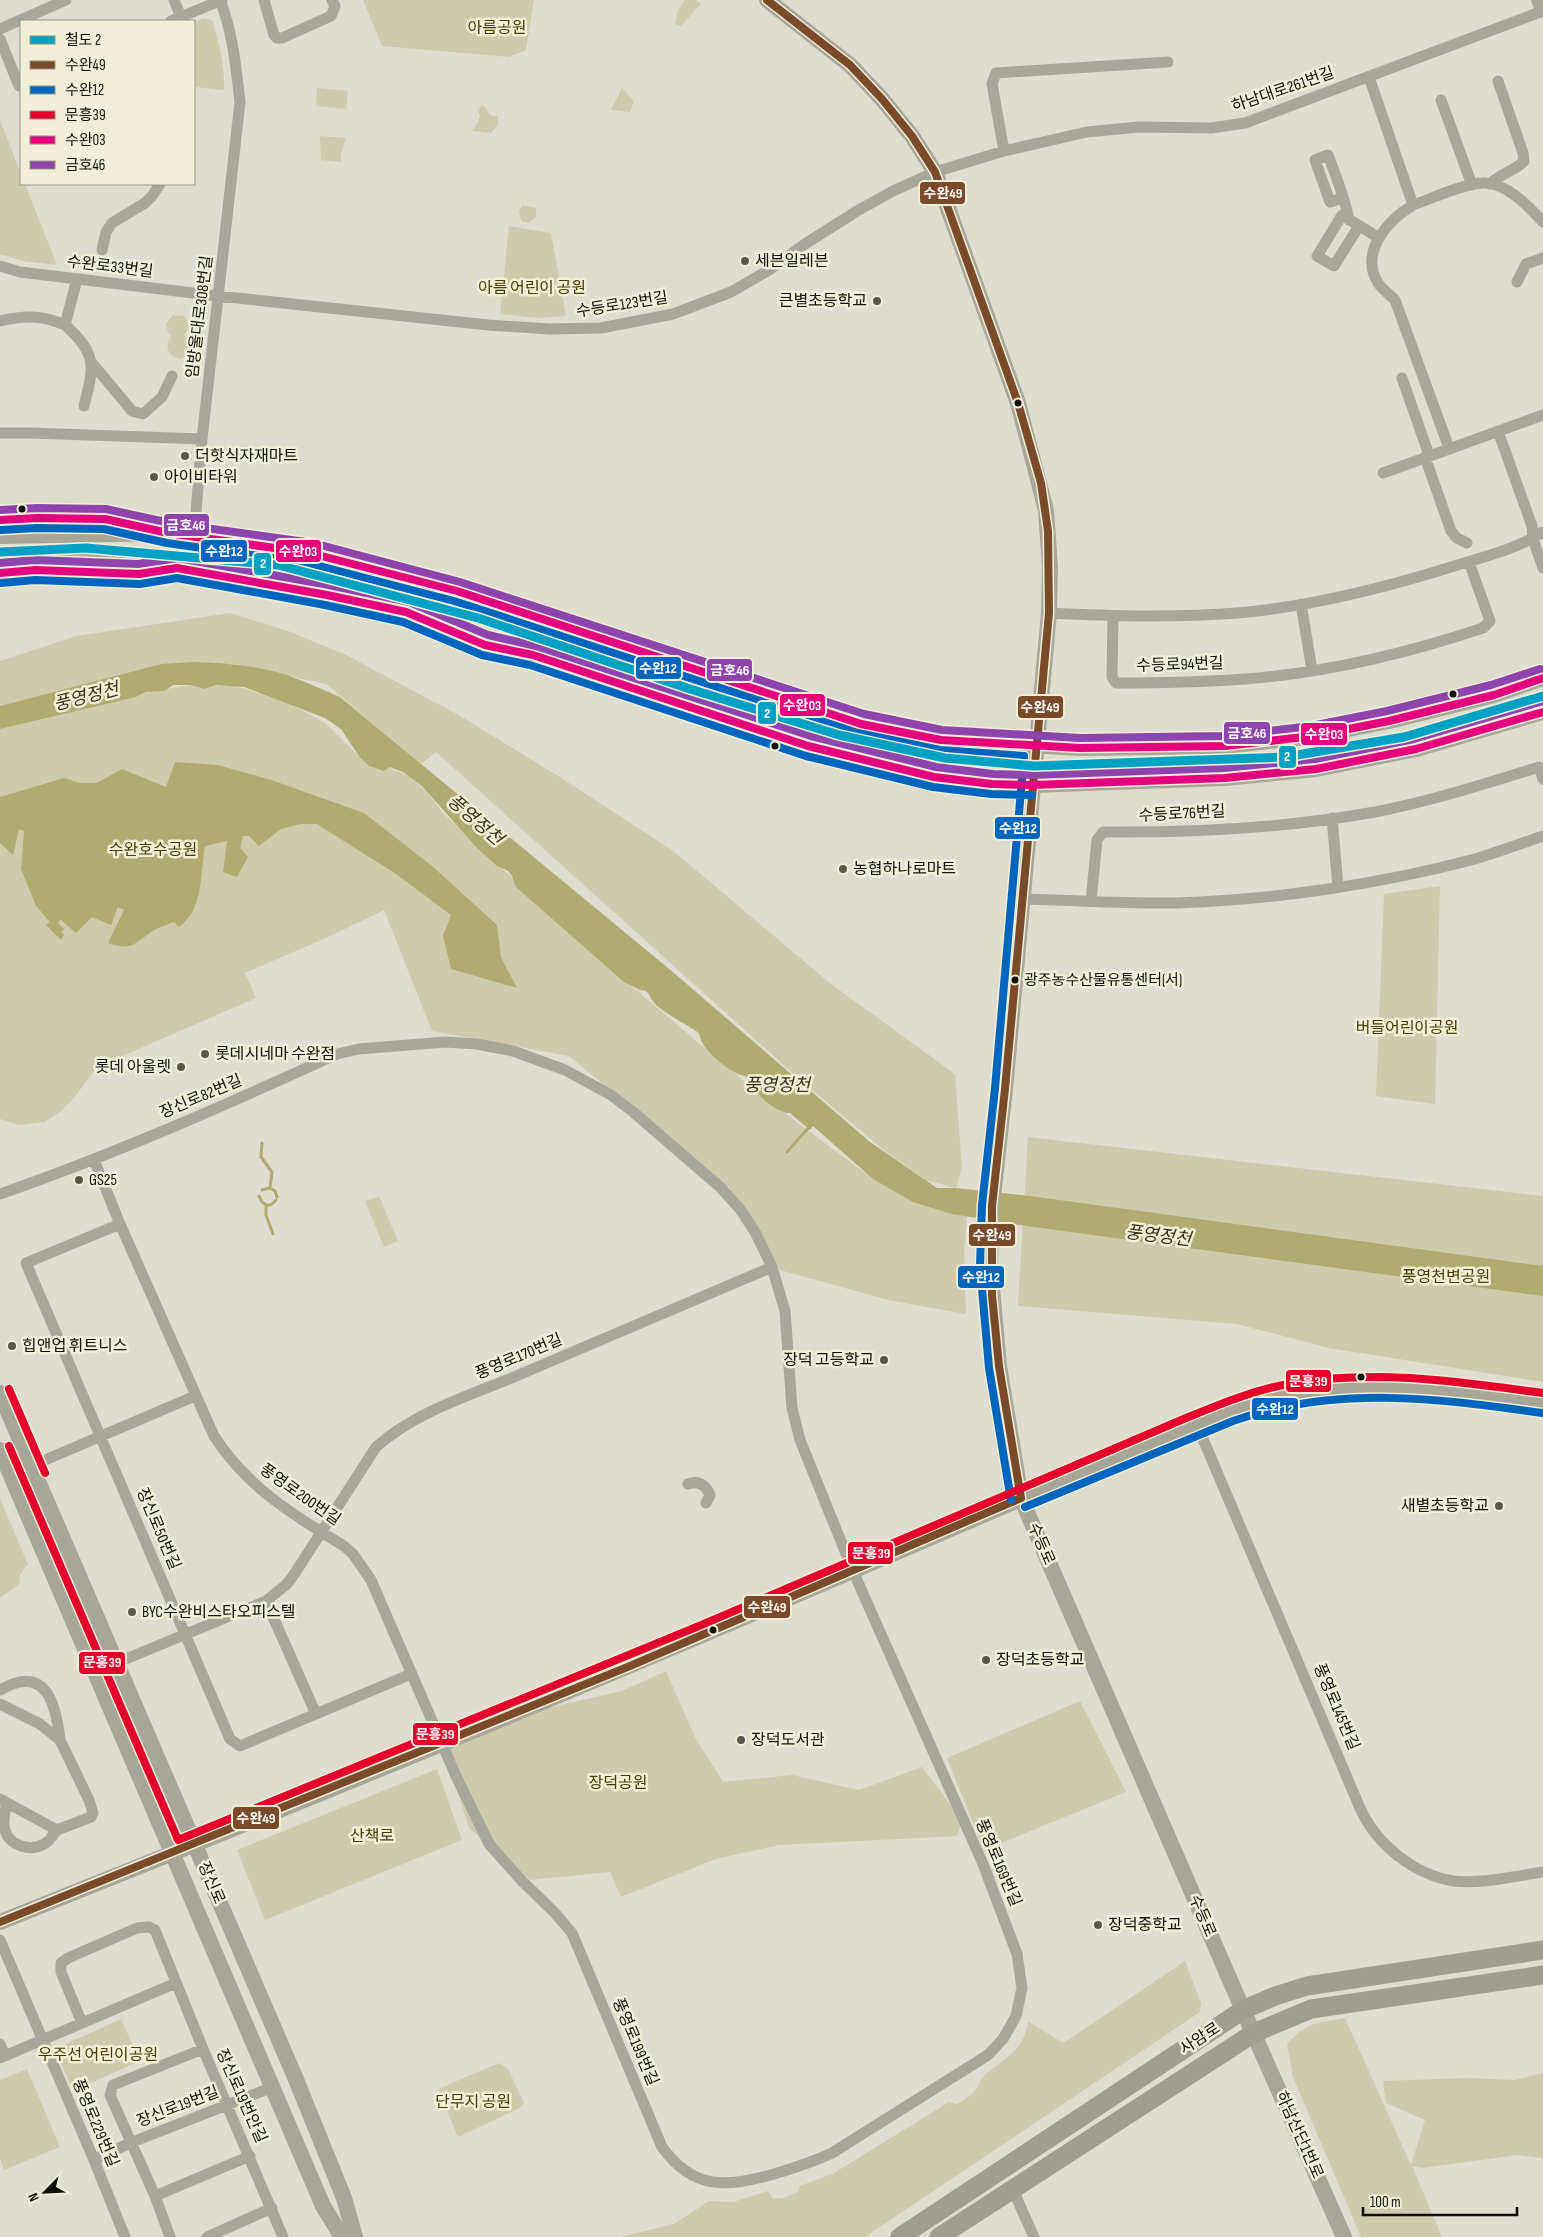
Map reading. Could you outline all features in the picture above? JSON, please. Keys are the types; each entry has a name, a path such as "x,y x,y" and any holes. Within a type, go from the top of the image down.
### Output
{"main road":[{"name":"수등로","path":"767,0 850,65 882,99 912,136 935,172 1018,403 1040,483 1048,531 1049,613 998,1160 992,1206 990,1266 999,1366 1021,1498 1254,2033"},
{"path":"1540,0 1543,10"},
{"path":"0,520 37,518 105,519 168,533 310,553 421,581 860,724 941,740 1035,747 1225,746 1313,736 1388,721 1494,695 1543,678"},
{"path":"0,536 168,533"},
{"path":"0,559 65,557 177,568 252,580 406,612 485,645 533,654 808,746 934,777 992,784 1032,785 1225,778 1316,768 1416,749 1543,712"},
{"path":"0,573 35,570 139,574 177,568"},
{"path":"0,1922 443,1744 662,1653 1197,1424 1276,1397 1349,1387 1450,1391 1543,1403"},
{"name":"장신로","path":"0,1393 305,2103 344,2198 354,2237"},
{"name":"장신로","path":"0,1450 174,1853 323,2206 342,2237"},
{"name":"사암로","path":"900,2237 1243,2010 1275,1996 1307,1986 1543,1950"},
{"name":"사암로","path":"939,2237 1254,2033 1311,2009 1543,1975"},
{"name":"하남산단1번로","path":"1254,2033 1344,2237"}],"street":[{"path":"20,20 66,0"},
{"path":"174,0 176,19 221,0"},
{"name":"임방울대로308번길","path":"194,536 202,439 240,102 236,61 228,22 221,0"},
{"path":"264,0 274,35 282,38 331,16 335,6 332,0"},
{"name":"하남대로261번길","path":"935,172 1004,151 1105,129 1156,126 1211,128 1232,126 1251,121 1543,10"},
{"path":"0,29 20,20"},
{"path":"0,39 20,86"},
{"path":"1004,151 992,84 996,73 1168,62"},
{"path":"1369,77 1413,205"},
{"path":"1490,184 1500,174 1518,167 1524,162 1523,153 1498,81"},
{"path":"1441,100 1472,185"},
{"name":"수등로123번길","path":"218,296 527,328 584,330 618,325 673,314 731,292 769,270 805,244 857,211 893,191 935,172"},
{"path":"1449,448 1395,300 1379,284 1375,274 1374,253 1379,238 1389,223 1413,205 1472,185 1484,183 1499,185 1530,207 1543,222"},
{"path":"102,250 106,232 112,222 145,203 159,185"},
{"path":"1344,198 1354,223 1379,238"},
{"path":"1517,282 1526,264 1543,258"},
{"name":"수완로33번길","path":"0,266 20,272 218,296"},
{"path":"65,325 77,279"},
{"path":"0,321 32,316 50,319 65,325 83,344 92,363 132,411 143,414 162,397 172,376"},
{"path":"84,406 92,363"},
{"path":"1402,378 1451,531 1457,538 1467,543"},
{"path":"1383,473 1543,414"},
{"path":"1498,431 1532,526 1532,539 1543,568"},
{"path":"0,433 202,439"},
{"path":"1049,613 1113,616 1182,616 1239,612 1301,604 1412,579 1469,562 1532,539 1543,532"},
{"name":"수등로94번길","path":"1113,616 1112,677 1116,683 1246,679 1312,670 1390,655 1483,628 1490,621 1469,562"},
{"path":"1301,604 1312,670"},
{"name":"수등로76번길","path":"1091,901 1097,840 1103,832 1143,832 1252,826 1332,818 1375,812 1452,794 1539,767 1543,779"},
{"path":"1332,818 1338,887"},
{"path":"1021,899 1175,903 1213,901 1338,887 1431,870 1477,858 1543,836"},
{"name":"장신로82번길","path":"0,1194 94,1160 337,1054 359,1049 428,1043 477,1044 513,1051 565,1070 611,1095 632,1110 720,1187 740,1209 755,1232 772,1267"},
{"name":"풍영로200번길","path":"94,1160 120,1224 214,1436 227,1456 244,1476 260,1490 353,1554 371,1580 443,1744"},
{"name":"장신로50번길","path":"120,1224 26,1263 230,1739 240,1746 316,1714"},
{"path":"772,1267 785,1311 792,1408 800,1440 853,1571"},
{"name":"풍영로170번길","path":"322,1532 376,1447 395,1431 412,1421 480,1391 772,1267"},
{"path":"31,1466 195,1396"},
{"name":"풍영로145번길","path":"1197,1424 1360,1808 1375,1833 1395,1853 1409,1863 1442,1878 1454,1881 1477,1881 1543,1872"},
{"path":"688,1484 693,1482 703,1484 710,1495 706,1503"},
{"path":"116,1663 266,1600 287,1584 322,1532"},
{"name":"풍영로169번길","path":"853,1571 983,1864 1017,1954 1022,1988 1016,2016 1003,2040 995,2048 981,2060 885,2121"},
{"path":"266,1600 316,1714 411,1674"},
{"path":"0,1690 15,1682 31,1682 49,1694 54,1703 60,1740 89,1800 93,1813 91,1817 57,1830 42,1846 28,1848 17,1844 10,1840 5,1831 4,1801 57,1830"},
{"path":"0,1704 40,1724 60,1740"},
{"name":"풍영로199번길","path":"443,1744 489,1844 505,1864 548,1906 572,1933 659,2140 674,2163 700,2180 713,2184 736,2184 811,2163 832,2154 885,2121"},
{"name":"장신로19번안길","path":"82,2023 61,1972 61,1963 68,1958 137,1928 150,1927 155,1930 283,2237"},
{"name":"풍영로229번길","path":"0,1940 94,2160 124,2237"},
{"path":"0,2044 3,2057 42,2042 176,1983"},
{"name":"장신로19번안길","path":"170,2237 155,2196 110,2095 113,2085 203,2049"},
{"name":"장신로19번길","path":"94,2160 130,2143 273,2087"},
{"name":"장신로19번안길","path":"155,2196 250,2156"},
{"path":"1013,2190 1034,2237"},
{"path":"207,2237 272,2208"}],"green space":[{"name":"아름공원","path":"363,0 534,0 526,50 509,57 382,46"},
{"path":"685,0 696,0 701,4 681,26 675,25 678,9"},
{"path":"204,18 212,20 222,63 224,90 195,87 195,22"},
{"path":"317,88 348,91 346,109 316,106"},
{"path":"622,88 634,101 630,112 611,110"},
{"path":"483,105 491,116 498,116 498,124 491,133 472,131 480,115 477,110"},
{"path":"0,120 20,171 20,185 25,185 57,265 23,261 0,254"},
{"path":"320,136 346,138 341,153 341,162 321,160"},
{"path":"522,205 536,208 536,217 529,223 521,221 519,212"},
{"name":"아름 어린이 공원","path":"509,226 551,233 566,316 538,318 500,314"},
{"path":"173,315 184,316 188,324 184,335 191,348 188,355 180,359 172,356 168,349 168,343 172,336 168,332 166,324"},
{"path":"230,613 288,631 344,654 457,714 555,774 672,850 831,984 955,1074 962,1168 956,1188 926,1180 885,1151 798,1078 436,752 421,764 326,684 231,664 161,664 0,706 0,661 76,636"},
{"name":"수완호수공원","path":"191,685 235,686 282,700 324,722 359,756 409,776 427,792 445,815 596,956 759,1094 865,1173 967,1216 964,1254 966,1314 888,1300 780,1270 729,1188 569,1056 432,1031 384,910 326,938 245,973 256,998 97,1067 74,1098 59,1113 44,1122 19,1125 0,1119 0,729 136,697 149,692"},
{"name":"버들어린이공원","path":"1440,886 1435,1104 1376,1096 1384,894"},
{"name":"풍영천변공원","path":"1028,1137 1543,1196 1543,1382 1329,1348 1237,1324 1018,1306"},
{"path":"379,1196 398,1241 384,1247 365,1201"},
{"path":"0,1499 28,1564 20,1575 20,1582 16,1587 0,1598"},
{"name":"장덕공원","path":"666,1671 695,1737 723,1782 792,1775 859,1790 922,1767 962,1820 957,1836 779,1845 716,1859 621,1897 610,1872 530,1880 469,1828 443,1744 534,1711 622,1691"},
{"path":"1080,1701 1126,1792 984,1850 947,1758"},
{"name":"산책로","path":"437,1769 462,1840 265,1920 237,1850"},
{"path":"1185,1961 1201,2003 1200,2012 865,2237 621,2237 674,2224 709,2201 733,2202 768,2191 773,2199 784,2198 798,2192 800,2186 834,2173 949,2102 957,2104 969,2097 976,2090 982,2078 1018,2047 1023,2040 1028,2021 1063,2043"},
{"path":"1345,2018 1411,2165 1425,2120 1386,2103 1383,2081 1467,2078 1515,2080 1543,2073 1543,2158 1518,2155 1422,2168 1412,2166 1442,2237 1361,2237 1293,2077 1287,2044 1307,2027"},
{"name":"우주선 어린이공원","path":"121,2019 140,2061 73,2091 55,2049"},
{"name":"단무지 공원","path":"499,2063 508,2069 524,2103 522,2107 458,2137 438,2089"},
{"path":"27,2069 60,2147 4,2170 0,2159 0,2080"}],"water":[{"name":"풍영정천","path":"192,662 233,664 274,671 340,697 674,973 870,1142 937,1188 956,1188 1030,1196 1543,1266 1543,1296 1019,1225 952,1214 913,1202 873,1179 813,1126 810,1130 790,1113 776,1109 766,1101 755,1090 749,1078 730,1070 708,1051 699,1033 660,1008 646,991 624,982 516,887 508,871 497,866 477,848 422,786 403,772 390,767 384,771 369,766 359,756 341,729 325,718 244,687 216,685 204,689 191,685 173,685 164,691 146,692 136,697 0,729 0,706 161,664"},
{"name":"수완호수공원","path":"175,762 218,765 274,781 364,813 432,866 497,925 501,957 517,988 451,969 443,936 451,915 396,874 317,824 301,824 281,829 259,846 249,836 243,836 240,848 248,857 237,877 223,872 227,841 205,846 197,901 187,920 179,927 174,922 162,926 136,943 127,946 108,943 124,910 118,907 111,925 92,917 76,933 60,919 58,923 64,929 61,932 64,935 61,940 46,925 50,922 36,906 21,869 24,831 19,829 13,855 0,843 0,797 64,778 79,783 97,783 122,769 166,787"}],"waterway":[{"path":"787,1152 810,1126"},
{"path":"262,1143 261,1157 272,1172 270,1188 262,1190"},
{"path":"270,1188 275,1191 277,1197"},
{"path":"259,1196 266,1205 266,1215 273,1234"},
{"path":"266,1205 271,1205 276,1200"}],"rail line":[{"name":"2","path":"0,552 86,548 278,565 478,618 690,689 839,735 945,758 1034,766 1285,757 1404,737 1543,696"}],"transit line":[{"name":"수완49","path":"767,0 850,65 882,99 912,136 935,172 1018,403 1041,483 1048,531 1049,613 1005,1089 992,1206 992,1295 999,1366 1021,1498"},
{"name":"금호46","path":"0,510 37,508 106,509 170,523 313,543 460,582 864,714 942,730 1080,738 1224,736 1311,726 1387,711 1491,685 1540,669"},
{"name":"수완03","path":"0,520 37,518 105,519 168,533 310,553 457,591 861,724 941,740 1080,748 1225,746 1313,736 1389,721 1494,695 1543,678"},
{"name":"수완12","path":"1,530 37,528 104,529 167,543 308,563 454,601 858,733 940,750 1024,756 995,1088 982,1205 980,1266 989,1368 1011,1500"},
{"name":"금호46","path":"0,563 35,560 138,564 178,558 329,585 409,602 488,635 536,646 811,736 936,767 993,774 1032,775 1224,768 1315,759 1414,739 1540,702"},
{"name":"수완03","path":"0,573 35,570 139,574 177,568 327,595 406,612 485,645 533,655 808,746 934,777 992,784 1032,785 1225,778 1316,769 1416,749 1543,712"},
{"name":"수완12","path":"1,583 35,580 140,584 177,578 325,605 403,622 482,655 530,665 806,756 933,787 991,794 1032,795"},
{"name":"문흥39","path":"9,1446 178,1840 699,1626 1186,1418 1252,1393 1294,1383 1356,1377 1450,1381 1543,1393"},
{"name":"문흥39","path":"9,1389 45,1473"},
{"name":"수완12","path":"1025,1507 1233,1421 1310,1402 1386,1398 1425,1399 1542,1413"},
{"name":"수완49","path":"0,1922 630,1666 1021,1498"}],"place":[{"name":"세븐일레븐","path":"745,261"},
{"name":"큰별초등학교","path":"877,301"},
{"name":"더핫식자재마트","path":"185,456"},
{"name":"아이비타워","path":"154,477"},
{"name":"농협하나로마트","path":"843,869"},
{"name":"광주농수산물유통센터(서)","path":"1015,980"},
{"name":"롯데시네마 수완점","path":"205,1054"},
{"name":"롯데 아울렛","path":"181,1067"},
{"name":"GS25","path":"79,1180"},
{"name":"힙앤업 휘트니스","path":"12,1346"},
{"name":"장덕 고등학교","path":"884,1360"},
{"name":"새별초등학교","path":"1499,1506"},
{"name":"BYC수완비스타오피스텔","path":"132,1612"},
{"name":"장덕초등학교","path":"986,1660"},
{"name":"장덕도서관","path":"741,1740"},
{"name":"장덕중학교","path":"1098,1925"}]}
